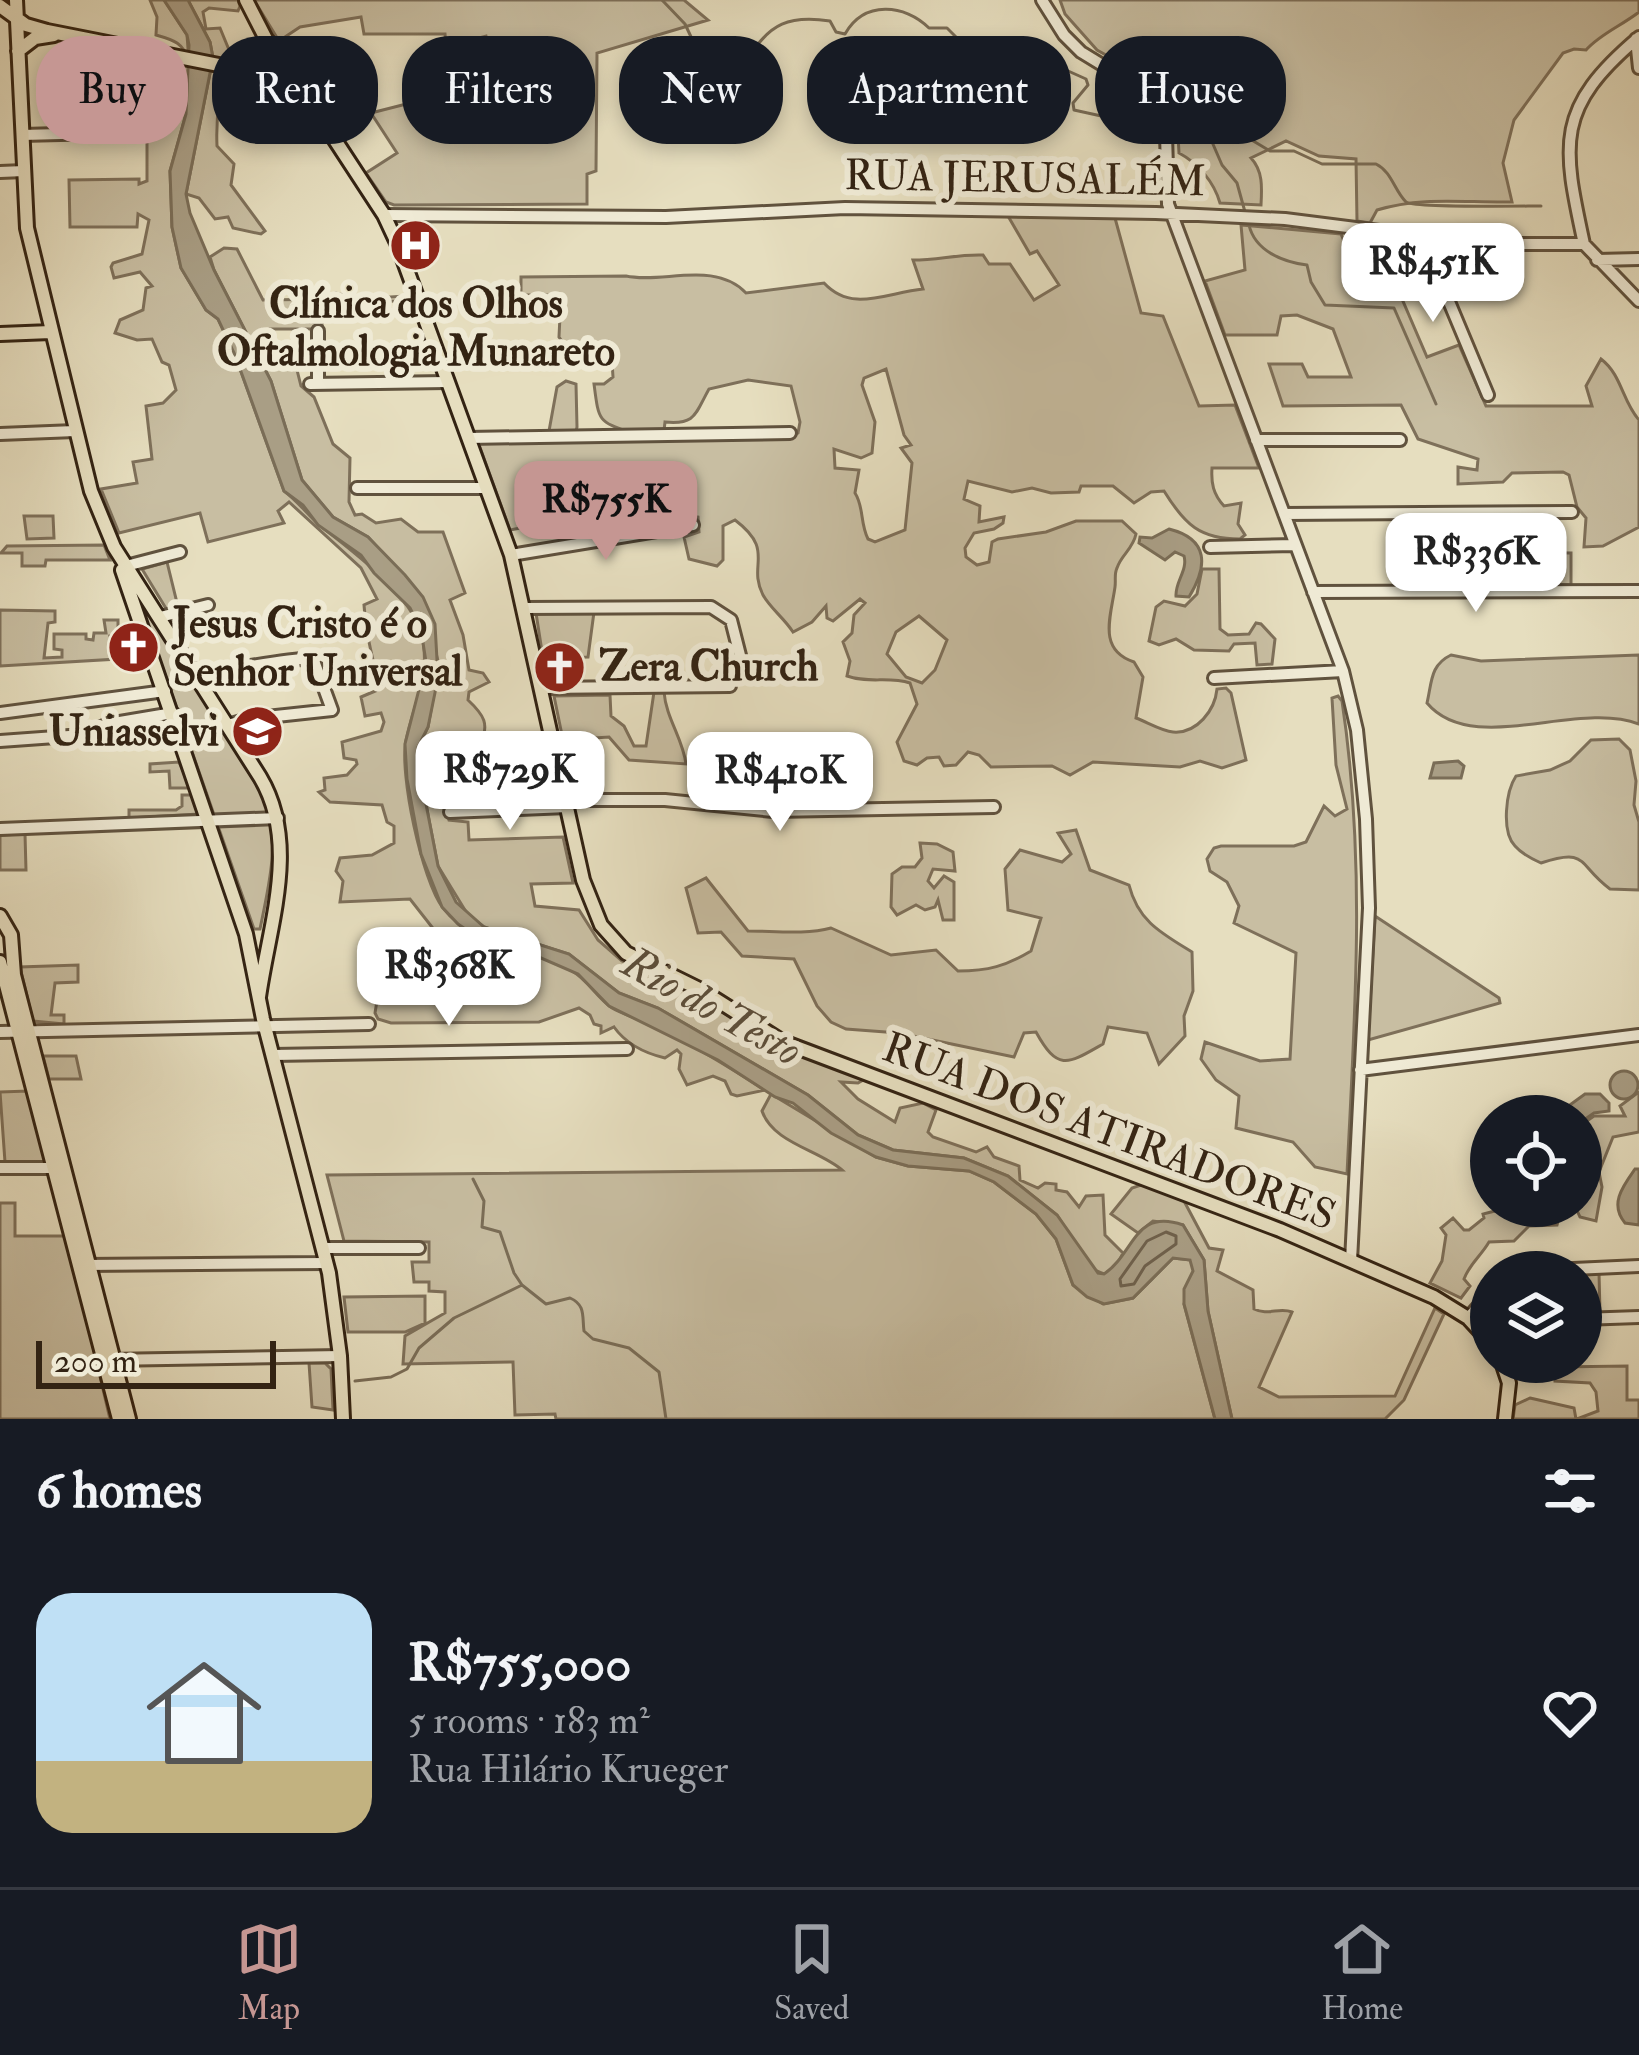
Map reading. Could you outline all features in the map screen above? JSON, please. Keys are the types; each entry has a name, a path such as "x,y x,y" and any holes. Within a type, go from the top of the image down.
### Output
{"main road":[{"path":"16,0 27,228 91,491 173,713 246,934 265,1028 325,1256 340,1356 343,1419"},
{"path":"246,0 264,36"},
{"path":"0,6 26,25 212,65"},
{"path":"18,51 35,38 62,34"},
{"name":"RUA DOS ATIRADORES","path":"336,144 383,215 511,555 589,901 608,935 626,953 687,982 795,1048 1197,1196 1432,1296 1470,1320"},
{"path":"0,334 51,332"},
{"path":"114,547 267,788 278,818 280,874 259,997"},
{"path":"142,627 160,617"},
{"path":"4,933 24,1032 109,1360 129,1419"},
{"path":"246,934 267,934"},
{"path":"0,962 24,1032"},
{"path":"109,1360 119,1419"},
{"path":"1505,1419 1509,1383"}],"street":[{"path":"1042,0 1081,52 1136,85 1157,105 1166,134 1167,196 1172,213 1343,671 1360,755 1369,868 1351,1261"},
{"path":"1637,38 1639,68"},
{"path":"1637,38 1595,79 1571,121 1570,164 1585,244 1639,301"},
{"path":"22,135 36,135"},
{"path":"0,172 24,171"},
{"name":"RUA JERUSALÉM","path":"383,215 666,217 845,208 1172,213 1285,219 1499,245 1585,244"},
{"path":"1422,237 1488,395"},
{"path":"1597,260 1639,259"},
{"path":"318,331 314,384 447,382"},
{"path":"0,434 75,431"},
{"path":"468,438 790,433"},
{"path":"1256,440 1400,440"},
{"path":"357,488 486,488"},
{"path":"1284,514 1572,512"},
{"path":"511,555 693,526"},
{"path":"1210,547 1295,545"},
{"path":"126,566 180,553"},
{"path":"1313,592 1639,590"},
{"path":"160,617 208,605"},
{"path":"525,608 711,607 731,620 744,671 756,676 788,675"},
{"path":"195,674 313,658 332,710 228,725"},
{"path":"1214,678 1343,671"},
{"path":"542,688 730,686"},
{"path":"0,713 165,691"},
{"path":"0,742 83,735 108,724 173,713"},
{"path":"450,812 664,800 773,811 994,807"},
{"path":"0,830 278,818"},
{"path":"0,1032 369,1024"},
{"path":"1360,1070 1639,1035"},
{"path":"273,1055 627,1049"},
{"path":"0,1168 59,1168"},
{"path":"84,1265 419,1248"},
{"path":"1602,1268 1639,1266"},
{"path":"1602,1319 1639,1318"},
{"path":"109,1360 340,1356"}],"shaded area":[{"path":"150,0 164,0 187,36 156,35 157,17"},
{"path":"188,0 238,0 238,11 209,8 203,12 206,29 220,28 223,36 212,36 212,53"},
{"path":"254,0 684,0 708,20 654,36 619,36 619,46 597,53 596,171 587,174 587,204 394,205 386,202 366,173 397,153 378,124 378,111 402,105 402,144 595,144 595,36 364,34 361,17 276,36"},
{"path":"1060,0 1639,0 1639,12 1586,50 1563,53 1514,120 1503,163 1512,202 1411,203 1377,210 1370,223 1357,221 1356,159 1319,156 1286,141 1286,36 1095,36 1095,48 1065,14"},
{"path":"212,63 212,144 234,164 231,185 265,231 233,228 228,217 215,219 199,198 186,194"},
{"path":"147,144 178,144 170,171 172,227 181,268 206,310 218,319 235,355 284,491 394,589 421,633 423,674 406,740 406,776 427,875 443,908 471,932 572,971 612,1008 676,1037 765,1090 737,1096 725,1081 713,1076 687,1085 677,1050 665,1058 636,1047 614,1027 601,1033 601,1026 579,1008 539,1022 391,1023 378,1019 380,982 393,981 414,968 431,985 439,966 461,950 439,936 410,899 340,902 343,881 336,871 340,858 372,855 394,843 394,826 387,822 382,805 330,802 319,792 325,790 324,778 347,775 357,764 344,758 342,742 381,731 384,722 381,713 365,716 361,697 380,689 364,605 377,599 361,568 289,502 278,511 284,523 208,542 200,513 119,533 101,489 137,483 133,462 152,459 146,406 163,403 176,390 169,365 162,362 152,339 115,333 120,320 143,310 146,288 152,286 140,272 114,278 111,267 142,254 149,220 138,214 137,227 70,227 69,180 147,181"},
{"path":"1179,144 1280,144 1251,158 1260,174 1261,205 1220,203 1204,174 1179,153"},
{"path":"1008,216 1115,218 1141,313 1163,316 1199,406 1235,405 1259,468 1212,468 1212,479 1224,506 1241,503 1238,524 1245,535 1240,539 1204,533 1179,513 1164,491 1151,492 1134,503 1113,486 1081,486 1079,492 1032,488 1012,492 968,481 964,499 980,506 979,522 1004,517 994,529 974,533 965,548 966,557 977,565 989,562 992,542 998,539 1046,532 1076,521 1122,521 1136,534 1116,570 1109,631 1115,649 1134,662 1143,677 1136,718 1182,732 1209,712 1217,689 1226,688 1246,760 1222,768 1200,761 1180,767 1093,762 1070,775 1052,766 991,767 968,752 956,765 944,766 939,757 917,765 904,761 897,742 917,704 910,683 847,676 850,661 843,642 852,633 854,615 865,603 860,599 833,621 827,618 826,606 812,622 793,632 763,595 758,549 735,520 723,526 723,560 717,566 689,559 684,537 699,532 698,517 679,514 682,500 672,488 651,490 653,502 510,530 478,442 634,434 607,423 599,414 594,384 613,377 612,362 599,352 571,354 559,337 561,295 521,295 521,277 704,275 733,283 746,293 824,283 846,297 870,299 923,289 913,260 983,255 989,264 1010,264 1034,300 1059,285 1037,251 1030,254","holes":["886,369 911,445 901,448 912,463 905,530 875,542 868,539 855,493 859,470 835,468 834,449 861,458 872,453 875,422 862,385 864,378","748,380 791,386 798,433 788,438 663,439 665,422 689,419 709,389","919,616 947,640 935,670 922,683 906,677 887,654 896,632"]},
{"path":"1241,225 1341,234 1365,291 1396,285 1427,357 1459,345 1486,406 1592,406 1586,386 1601,359 1639,420 1639,527 1603,546 1584,547 1586,518 1577,507 1569,475 1563,472 1512,473 1503,482 1458,484 1458,467 1477,470 1478,459 1418,439 1401,405 1283,406 1269,364 1302,364 1308,377 1351,377 1333,329 1297,315 1281,316 1277,335 1225,335 1205,281 1245,270"},
{"path":"224,248 237,249 263,300 335,299 336,293 361,299 404,296 405,301 308,302 307,322 322,323 322,329 270,329 265,335 277,358 288,355 295,362 301,386 314,397 333,444 350,458 349,502 355,515 376,523 401,519 418,532 443,532 465,593 450,600 469,670 483,673 489,682 469,692 468,700 481,715 485,731 480,745 466,750 462,759 472,781 446,783 449,820 468,822 469,840 563,837 573,883 531,884 535,906 579,910 598,940 622,961 694,995 774,1043 865,1079 841,1082 895,1122 900,1108 923,1103 936,1110 928,1132 933,1137 976,1152 987,1147 994,1157 1019,1166 1020,1180 1038,1188 1056,1184 1056,1190 1067,1192 1079,1207 1086,1196 1103,1195 1105,1235 1123,1253 1117,1266 1104,1274 1092,1269 1057,1215 1008,1176 964,1158 893,1150 858,1135 808,1095 658,1008 619,993 569,954 484,927 468,915 438,866 419,768 418,747 428,727 439,665 422,597 368,537 333,517 302,480 271,381 214,270 210,257"},
{"path":"566,381 576,384 576,431 549,431 557,387"},
{"path":"24,516 53,516 54,538 27,539"},
{"path":"104,545 110,560 46,560 45,566 22,566 22,553 1,553 7,546"},
{"path":"1571,553 1571,585 1451,585 1447,556"},
{"path":"167,562 178,607 167,610 142,569"},
{"path":"1202,569 1219,569 1220,629 1228,635 1249,634 1256,623 1261,624 1275,639 1272,664 1257,665 1255,643 1234,644 1229,651 1194,650 1176,639 1159,645 1149,641 1156,607 1164,601 1185,606 1197,594"},
{"path":"146,605 267,802 272,850 260,929 254,929 141,606"},
{"path":"0,610 55,611 55,622 48,623 44,658 62,657 62,650 54,649 54,634 86,634 86,639 93,640 94,633 106,633 104,620 118,620 118,635 110,636 117,659 0,666"},
{"path":"594,612 588,657 543,658 536,613"},
{"path":"1451,655 1481,661 1639,655 1639,724 1586,718 1498,727 1470,726 1446,718 1427,703 1435,669"},
{"path":"654,692 664,692 686,764 629,760 609,737 563,740 554,696 610,695 611,716 624,726 634,746 646,746"},
{"path":"1338,696 1349,760 1356,878 1347,1174 1315,1167 1293,1142 1236,1128 1239,1096 1216,1080 1201,1059 1205,1042 1260,1061 1290,1059 1296,953 1234,923 1239,906 1227,882 1210,871 1207,859 1221,846 1306,842 1324,806 1335,816 1347,809 1336,765 1332,698"},
{"path":"1619,739 1630,750 1636,781 1639,890 1610,889 1575,858 1534,860 1515,846 1507,821 1516,776 1570,761 1591,740"},
{"path":"179,762 191,788 170,788 169,771 150,772 150,764"},
{"path":"182,795 193,795 199,814 129,818 129,810 176,810 182,806"},
{"path":"1076,830 1090,870 1129,885 1145,917 1192,952 1193,991 1184,1016 1185,1036 1159,1064 1147,1033 1108,1027 1103,1044 1072,1060 1051,1054 1036,1032 1024,1033 1014,1057 899,1033 846,1029 831,1022 817,1006 794,959 742,956 721,932 698,933 686,888 706,878 748,931 831,928 891,955 936,950 958,971 988,969 1031,951 1041,918 1008,910 1005,869 1020,850 1062,862 1071,854 1058,833"},
{"path":"25,834 26,870 0,870 0,835"},
{"path":"920,843 953,852 955,871 933,869 928,881 934,888 944,876 954,882 954,920 943,920 938,900 935,907 925,910 916,905 897,915 891,907 892,874 902,867 915,867 922,858"},
{"path":"1375,916 1499,998 1500,1003 1368,1040"},
{"path":"78,965 78,982 55,983 51,1015 64,1015 64,1024 33,1021 20,967"},
{"path":"43,1056 76,1056 81,1079 49,1079"},
{"path":"28,1091 46,1162 5,1162 0,1092"},
{"path":"1639,1092 1639,1132 1613,1137 1602,1164 1602,1116 1625,1116 1620,1106"},
{"path":"771,1094 876,1157 908,1166 969,1171 994,1182 1036,1214 1056,1239 1073,1285 1103,1304 1133,1298 1173,1258 1191,1260 1194,1271 1184,1304 1215,1419 556,1419 555,1414 515,1415 513,1362 403,1364 405,1336 445,1313 445,1292 429,1291 429,1282 414,1282 412,1262 429,1262 429,1242 344,1241 327,1175 842,1170 776,1131 762,1111"},
{"path":"1144,1184 1184,1201 1209,1248 1223,1250 1217,1271 1253,1290 1254,1309 1292,1312 1259,1387 1279,1397 1395,1396 1435,1308 1444,1314 1404,1400 1385,1419 1232,1419 1208,1311 1204,1260 1183,1225 1153,1221 1138,1233 1111,1214 1132,1188"},
{"path":"0,1203 15,1203 15,1236 67,1236 110,1419 0,1419"},
{"path":"1453,1218 1469,1230 1528,1227 1514,1241 1489,1242 1482,1251 1470,1251 1464,1279 1470,1286 1461,1298 1430,1283 1442,1261 1446,1235 1441,1228"},
{"path":"425,1296 425,1323 405,1332 348,1332 344,1297"},
{"path":"309,1363 325,1363 331,1369 333,1410 312,1407"},
{"path":"1602,1366 1627,1366 1627,1400 1639,1400 1639,1419 1577,1419 1598,1411 1590,1383 1602,1383"},
{"path":"1530,1398 1574,1408 1576,1419 1513,1419 1515,1405"}],"water":[{"path":"164,0 188,0 212,53 186,194 190,213 271,381 302,480 333,517 368,537 405,575 423,597 435,624 438,678 428,727 418,747 419,768 438,866 456,902 484,927 569,954 619,993 658,1008 808,1095 858,1135 893,1150 964,1158 1008,1176 1057,1215 1098,1273 1114,1265 1145,1227 1167,1221 1183,1225 1204,1260 1208,1311 1232,1419 1215,1419 1184,1304 1184,1289 1193,1271 1190,1260 1173,1258 1133,1298 1104,1304 1087,1297 1073,1285 1056,1239 1036,1214 994,1182 969,1171 908,1166 876,1157 718,1060 609,1006 578,974 525,951 481,940 442,907 421,854 407,779 405,744 426,662 421,630 410,608 361,555 318,525 284,491 235,355 218,319 206,310 181,268 172,227 170,171 178,144 188,144 187,35"},
{"path":"1169,529 1192,539 1201,555 1200,575 1189,597 1176,596 1184,556 1175,552 1165,560 1139,543 1140,537 1152,538"},
{"path":"1458,761 1464,766 1461,778 1430,778 1434,763"},
{"path":"1624,1071 1634,1075 1638,1085 1634,1095 1624,1099 1614,1095 1610,1085 1614,1075"},
{"path":"1639,1169 1639,1225 1625,1223 1618,1209 1619,1195"}],"waterway":[{"path":"662,0 685,24 699,54 734,64 749,58 764,37 782,24 803,19 830,21 836,32 845,34 863,15 897,10 929,28 947,28 970,51 996,55 1012,77 1037,57 1086,79 1088,85 1073,103 1074,110 1095,115"},
{"path":"1213,144 1237,183 1245,212"},
{"path":"1258,144 1270,151 1294,151 1322,164 1376,164 1406,202 1413,204 1541,206"},
{"path":"1249,225 1257,242 1271,254 1307,265 1325,305 1394,308 1436,404"},
{"path":"473,1179 484,1201 482,1227 500,1232 522,1285"},
{"path":"355,1381 391,1377 407,1369 419,1348 454,1318 522,1285 546,1304 575,1301 584,1331 593,1339 629,1348 659,1372 666,1419"}],"place":[{"name":"Clínica dos Olhos Oftalmologia Munareto","path":"416,245"},
{"name":"Jesus Cristo é o Senhor Universal","path":"134,648"},
{"name":"Zera Church","path":"560,667"},
{"name":"Uniasselvi","path":"258,732"}],"water label":[{"name":"Rio do Testo","path":"712,1007"}]}
